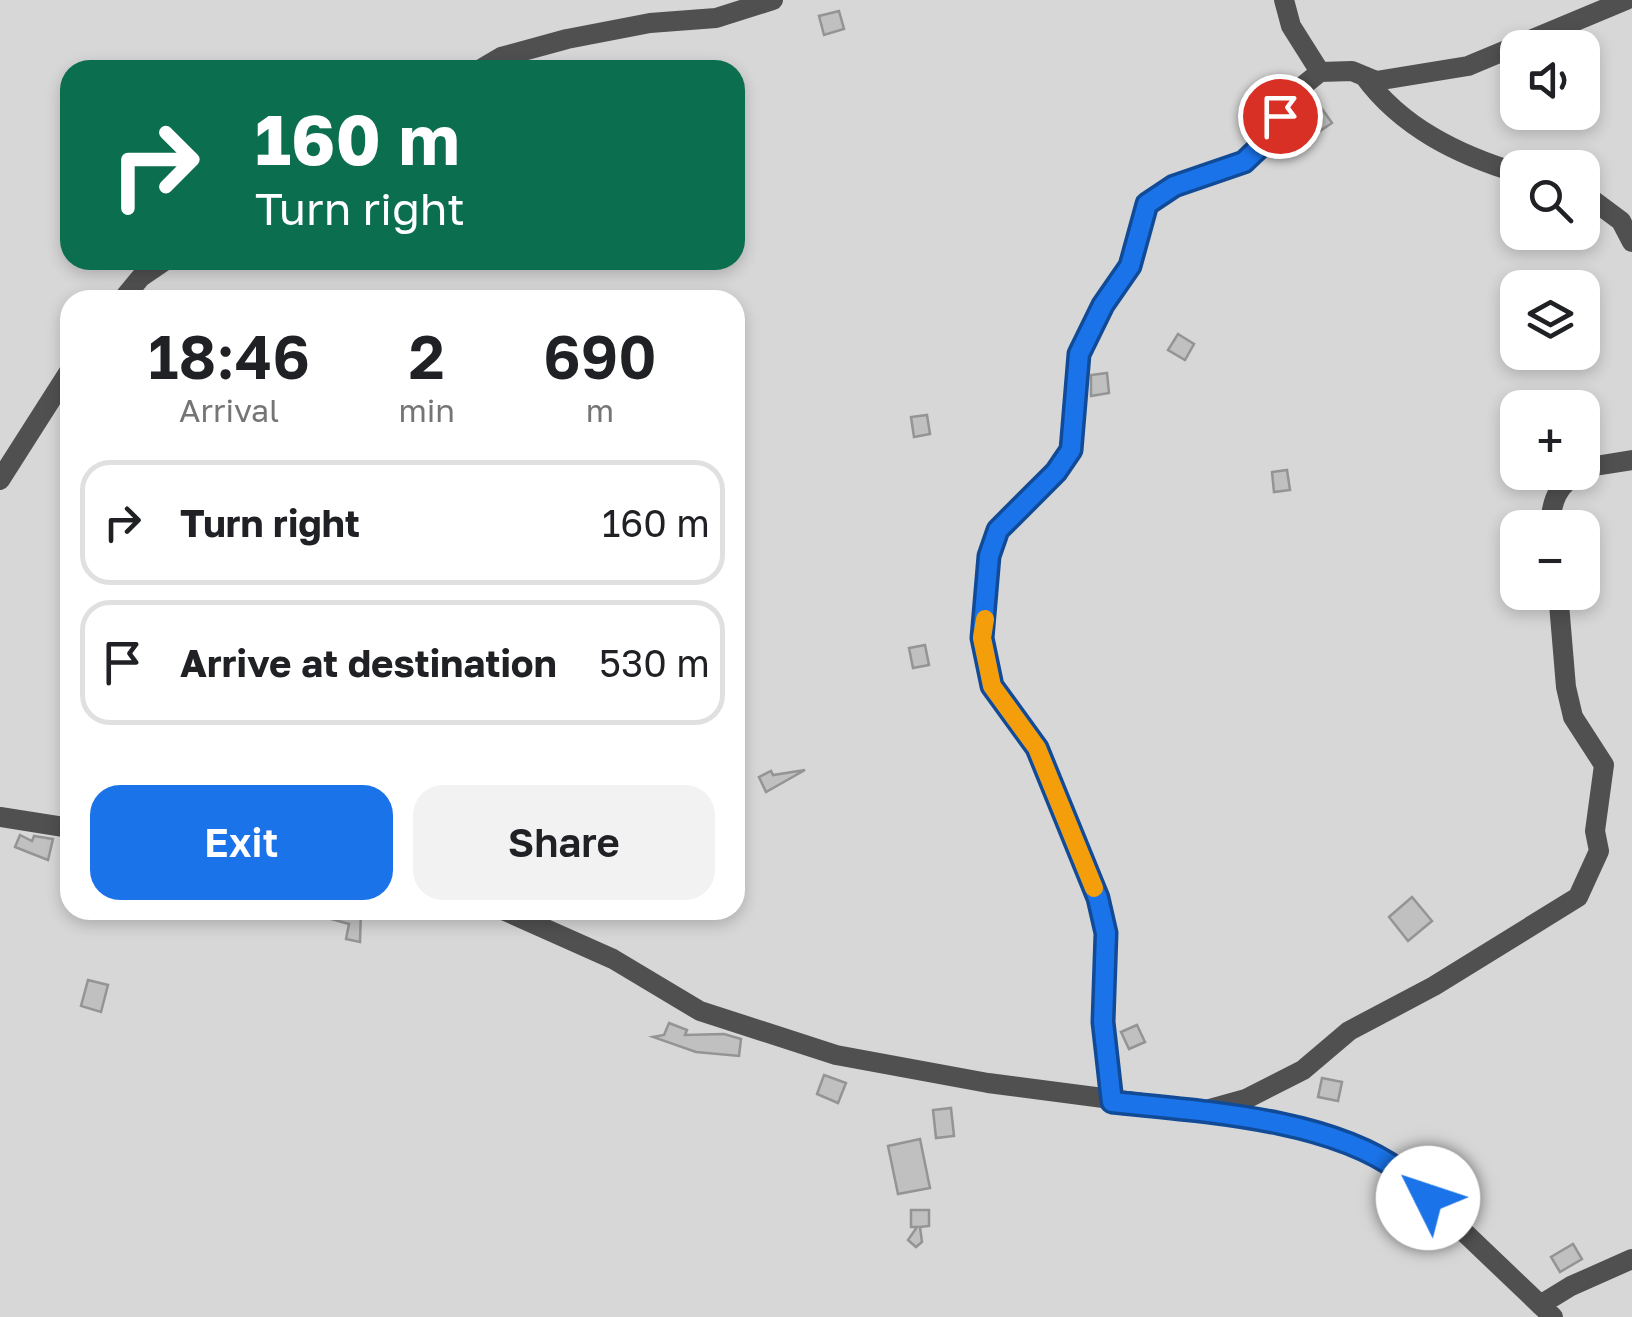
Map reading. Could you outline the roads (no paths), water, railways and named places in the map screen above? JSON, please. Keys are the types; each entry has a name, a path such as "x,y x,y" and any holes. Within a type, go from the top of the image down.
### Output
{"street":[{"path":"496,60 586,34 716,18 773,0"},
{"path":"1284,0 1292,26 1320,72"},
{"path":"1112,1102 1103,1022 1106,933 1098,898 1037,748 992,686 982,638 989,556 998,530 1056,472 1071,450 1079,354 1103,305 1130,266 1147,204 1174,186 1244,162 1265,142 1299,89 1320,72 1352,71 1376,80 1468,66 1626,0"},
{"path":"1364,76 1381,99 1412,124 1462,155 1500,167"},
{"path":"1600,205 1621,221 1632,242"},
{"path":"130,290 150,270"},
{"path":"0,480 60,386"},
{"path":"1600,465 1632,460"},
{"path":"1203,1112 1246,1099 1303,1070 1349,1032 1449,978 1578,897 1599,852 1594,831 1604,765 1573,717 1566,687 1560,610"},
{"path":"0,817 60,826"},
{"path":"525,920 613,959 700,1011 836,1055 988,1083 1307,1130 1360,1148 1400,1171 1546,1311 1571,1286 1632,1259"}]}
